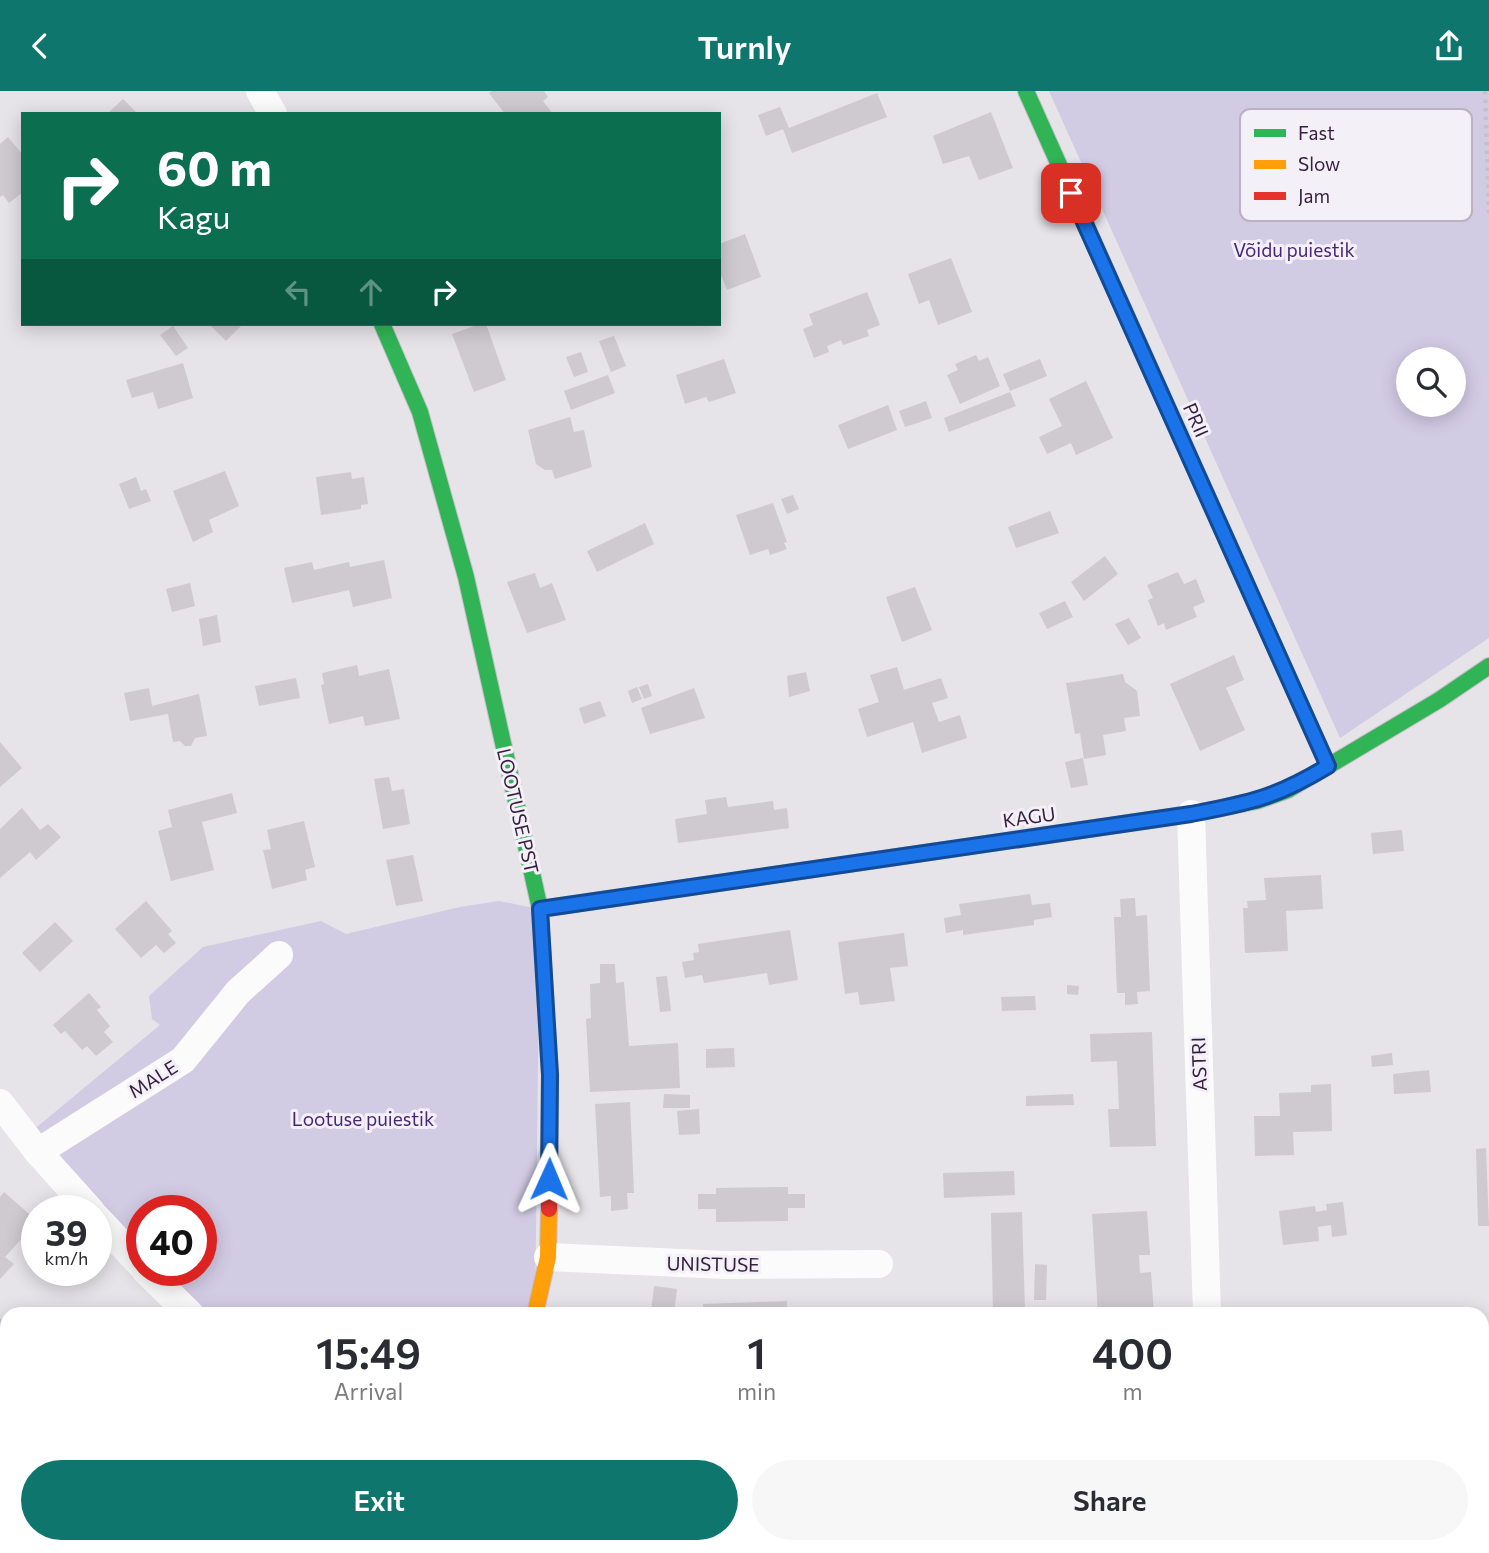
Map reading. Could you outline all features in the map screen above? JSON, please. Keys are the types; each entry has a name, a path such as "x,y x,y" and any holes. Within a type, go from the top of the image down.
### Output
{"street":[{"path":"260,91 272,112"},
{"name":"PRII","path":"1026,91 1328,766"},
{"name":"LOOTUSE PST","path":"383,326 420,412 466,577 540,909 550,1075 548,1257 537,1307"},
{"name":"KAGU","path":"540,909 1191,814 1257,801 1288,790 1439,700 1489,666"},
{"name":"ASTRI","path":"1191,814 1207,1307"},
{"name":"MALE","path":"38,1152 183,1060 238,992 279,955"},
{"path":"0,1103 38,1152 77,1195"},
{"path":"112,1234 126,1249"},
{"name":"UNISTUSE","path":"548,1257 725,1265 879,1264"},
{"path":"161,1286 183,1307"}],"path":[{"path":"1485,91 1489,213"}],"green space":[{"name":"Võidu puiestik","path":"1049,91 1489,91 1489,638 1340,738"},
{"name":"Lootuse puiestik","path":"499,901 540,909 535,1307 183,1307 161,1286 217,1286 217,1195 126,1195 126,1248 112,1232 112,1195 79,1195 26,1136 160,1025 152,1019 149,996 203,947 321,921 346,934 460,907"}],"building":[{"path":"544,91 548,97 543,101 551,112 503,112 489,93"},
{"path":"877,93 887,117 792,153 783,129 766,136 758,115 780,107 789,128"},
{"path":"123,99 136,112 109,112"},
{"path":"991,112 1013,168 979,180 969,156 943,164 933,136"},
{"path":"8,137 21,153 21,194 9,203 3,195 0,197 0,144"},
{"path":"745,234 761,277 727,290 721,275 721,243"},
{"path":"951,258 972,312 938,325 929,300 919,304 908,274"},
{"path":"867,292 880,325 867,330 869,336 843,345 841,340 827,346 829,352 814,358 803,329 813,325 809,314"},
{"path":"173,326 188,348 176,356 160,335"},
{"path":"211,326 241,326 226,341"},
{"path":"474,326 487,326 506,380 474,392 452,334"},
{"path":"614,336 626,366 611,372 599,341"},
{"path":"581,352 588,372 574,377 566,357"},
{"path":"976,355 979,361 988,357 1000,386 960,404 947,375 958,370 955,364"},
{"path":"724,359 736,393 709,402 706,397 685,404 676,375"},
{"path":"1040,359 1047,376 1010,391 1003,374"},
{"path":"183,363 193,398 158,409 153,392 132,398 126,380"},
{"path":"608,375 615,393 571,410 564,391"},
{"path":"1086,381 1113,438 1076,455 1071,443 1047,454 1039,437 1062,426 1049,399"},
{"path":"1010,392 1016,406 949,432 944,418"},
{"path":"926,401 932,418 905,427 899,411"},
{"path":"888,405 897,430 848,449 838,425"},
{"path":"570,417 574,432 584,430 592,467 555,479 552,470 545,470 536,464 528,430"},
{"path":"225,471 239,506 209,520 213,532 193,542 173,491"},
{"path":"351,472 352,479 364,477 368,504 361,505 361,509 321,515 316,477"},
{"path":"136,477 141,491 146,489 151,501 129,509 119,484"},
{"path":"793,495 799,509 787,514 781,499"},
{"path":"773,503 787,549 770,555 768,549 750,555 736,515"},
{"path":"1050,511 1059,533 1016,548 1008,527"},
{"path":"645,523 654,544 597,572 587,551"},
{"path":"1105,556 1118,574 1084,601 1071,582"},
{"path":"384,560 392,598 353,607 349,590 292,603 284,568 312,562 314,570 349,562 350,567"},
{"path":"1178,572 1184,584 1196,579 1205,602 1193,607 1197,617 1166,630 1164,623 1158,626 1148,600 1153,598 1147,585"},
{"path":"535,573 540,588 552,583 566,620 527,633 507,582"},
{"path":"190,583 195,606 172,612 166,589"},
{"path":"915,587 932,630 902,642 886,597"},
{"path":"1065,601 1073,617 1047,629 1039,613"},
{"path":"217,615 221,642 203,646 199,619"},
{"path":"1129,618 1141,638 1128,645 1115,624"},
{"path":"1234,655 1244,680 1226,688 1245,730 1200,751 1170,684"},
{"path":"357,665 359,676 389,669 400,719 365,726 363,716 329,724 321,685 324,684 322,673"},
{"path":"897,667 904,690 941,678 948,698 932,703 939,722 960,715 967,738 922,753 913,722 867,737 858,709 879,702 870,675"},
{"path":"806,672 810,691 789,697 787,676"},
{"path":"1123,674 1125,682 1137,691 1140,716 1124,718 1126,731 1103,735 1106,755 1084,759 1080,733 1075,734 1066,683"},
{"path":"296,678 300,698 259,706 255,686"},
{"path":"648,684 652,696 644,699 639,687"},
{"path":"637,687 642,699 632,703 628,691"},
{"path":"149,688 152,706 199,694 207,736 195,738 191,746 185,746 180,741 173,742 168,714 130,721 124,693"},
{"path":"694,688 705,718 650,734 641,708"},
{"path":"600,701 606,716 584,724 579,708"},
{"path":"0,742 22,768 0,787"},
{"path":"1083,758 1088,785 1071,788 1065,762"},
{"path":"389,777 392,791 404,789 410,824 383,829 374,779"},
{"path":"232,793 237,813 202,822 214,870 171,881 158,831 172,827 168,810"},
{"path":"726,797 728,807 773,801 774,810 787,808 789,828 678,843 675,819 707,814 705,800"},
{"path":"22,808 40,830 48,824 61,837 36,860 30,852 0,878 0,829"},
{"path":"304,821 315,867 305,870 307,880 272,889 263,850 271,849 267,830"},
{"path":"1402,830 1404,851 1373,854 1371,833"},
{"path":"413,855 423,901 396,906 386,860"},
{"path":"1321,875 1323,909 1286,911 1288,951 1245,953 1243,908 1248,908 1247,901 1266,900 1264,878"},
{"path":"1030,894 1032,905 1050,903 1052,917 1034,920 1034,925 963,935 963,930 946,933 944,918 961,915 959,904"},
{"path":"1135,898 1136,916 1147,915 1150,991 1137,992 1138,1004 1125,1005 1125,993 1117,993 1114,917 1121,917 1120,899"},
{"path":"146,901 172,931 168,934 176,943 164,953 156,945 141,958 115,929"},
{"path":"55,922 73,941 40,972 22,953"},
{"path":"790,930 798,980 769,985 767,973 704,983 702,975 685,978 682,962 694,960 693,953 699,952 698,944"},
{"path":"904,933 908,966 890,968 895,1001 860,1005 858,992 845,994 838,942"},
{"path":"600,964 615,964 616,983 624,982 629,1046 678,1043 680,1088 590,1092 586,1019 591,1018 590,984 600,983"},
{"path":"667,976 671,1011 660,1012 656,977"},
{"path":"1067,985 1079,986 1078,995 1067,994"},
{"path":"89,993 101,1007 97,1010 110,1026 104,1032 113,1042 96,1056 87,1046 82,1050 65,1031 61,1034 53,1025"},
{"path":"1035,996 1036,1010 1002,1011 1001,997"},
{"path":"1152,1032 1156,1146 1110,1147 1108,1109 1119,1109 1117,1061 1091,1062 1090,1034"},
{"path":"734,1048 735,1067 706,1068 706,1049"},
{"path":"1392,1053 1393,1065 1372,1067 1371,1056"},
{"path":"1429,1070 1431,1092 1394,1094 1393,1074"},
{"path":"1331,1084 1332,1131 1293,1132 1294,1155 1255,1156 1254,1116 1280,1116 1279,1093 1311,1092 1311,1085"},
{"path":"664,1094 690,1095 690,1108 663,1108"},
{"path":"1073,1094 1074,1105 1026,1106 1026,1096"},
{"path":"630,1102 634,1193 627,1193 628,1209 611,1211 611,1196 600,1197 595,1104"},
{"path":"699,1109 700,1134 679,1135 677,1111"},
{"path":"1486,1148 1489,1226 1478,1226 1476,1149"},
{"path":"1014,1171 1015,1195 944,1198 943,1173"},
{"path":"788,1187 788,1194 805,1194 805,1208 788,1208 788,1221 716,1222 716,1209 698,1209 698,1194 716,1194 716,1188"},
{"path":"4,1192 21,1207 21,1239 5,1257 14,1264 0,1279 0,1197"},
{"path":"1343,1202 1347,1235 1332,1237 1331,1225 1318,1227 1319,1241 1283,1245 1279,1211 1315,1206 1316,1212 1327,1210 1326,1204"},
{"path":"1147,1211 1150,1255 1139,1255 1140,1273 1151,1272 1154,1307 1098,1307 1092,1214"},
{"path":"1022,1212 1025,1307 993,1307 991,1213"},
{"path":"1035,1264 1047,1265 1046,1300 1034,1300"},
{"path":"654,1286 677,1289 675,1307 652,1307"},
{"path":"787,1301 787,1307 703,1307 703,1304"}],"traffic: fast":[{"path":"1026,91 1328,766"},
{"path":"383,326 420,412 466,577 540,909 541,930"},
{"path":"862,862 1191,814 1257,801 1288,790 1439,700 1489,666"}],"traffic: slow":[{"path":"540,909 862,862"},
{"path":"537,1307 548,1257 549,1209"}],"traffic: jam":[{"path":"541,930 550,1074 549,1209"}],"route":[{"path":"549,1179 550,1075 540,909 1191,814 1257,801 1288,790 1328,766 1071,193"}]}
